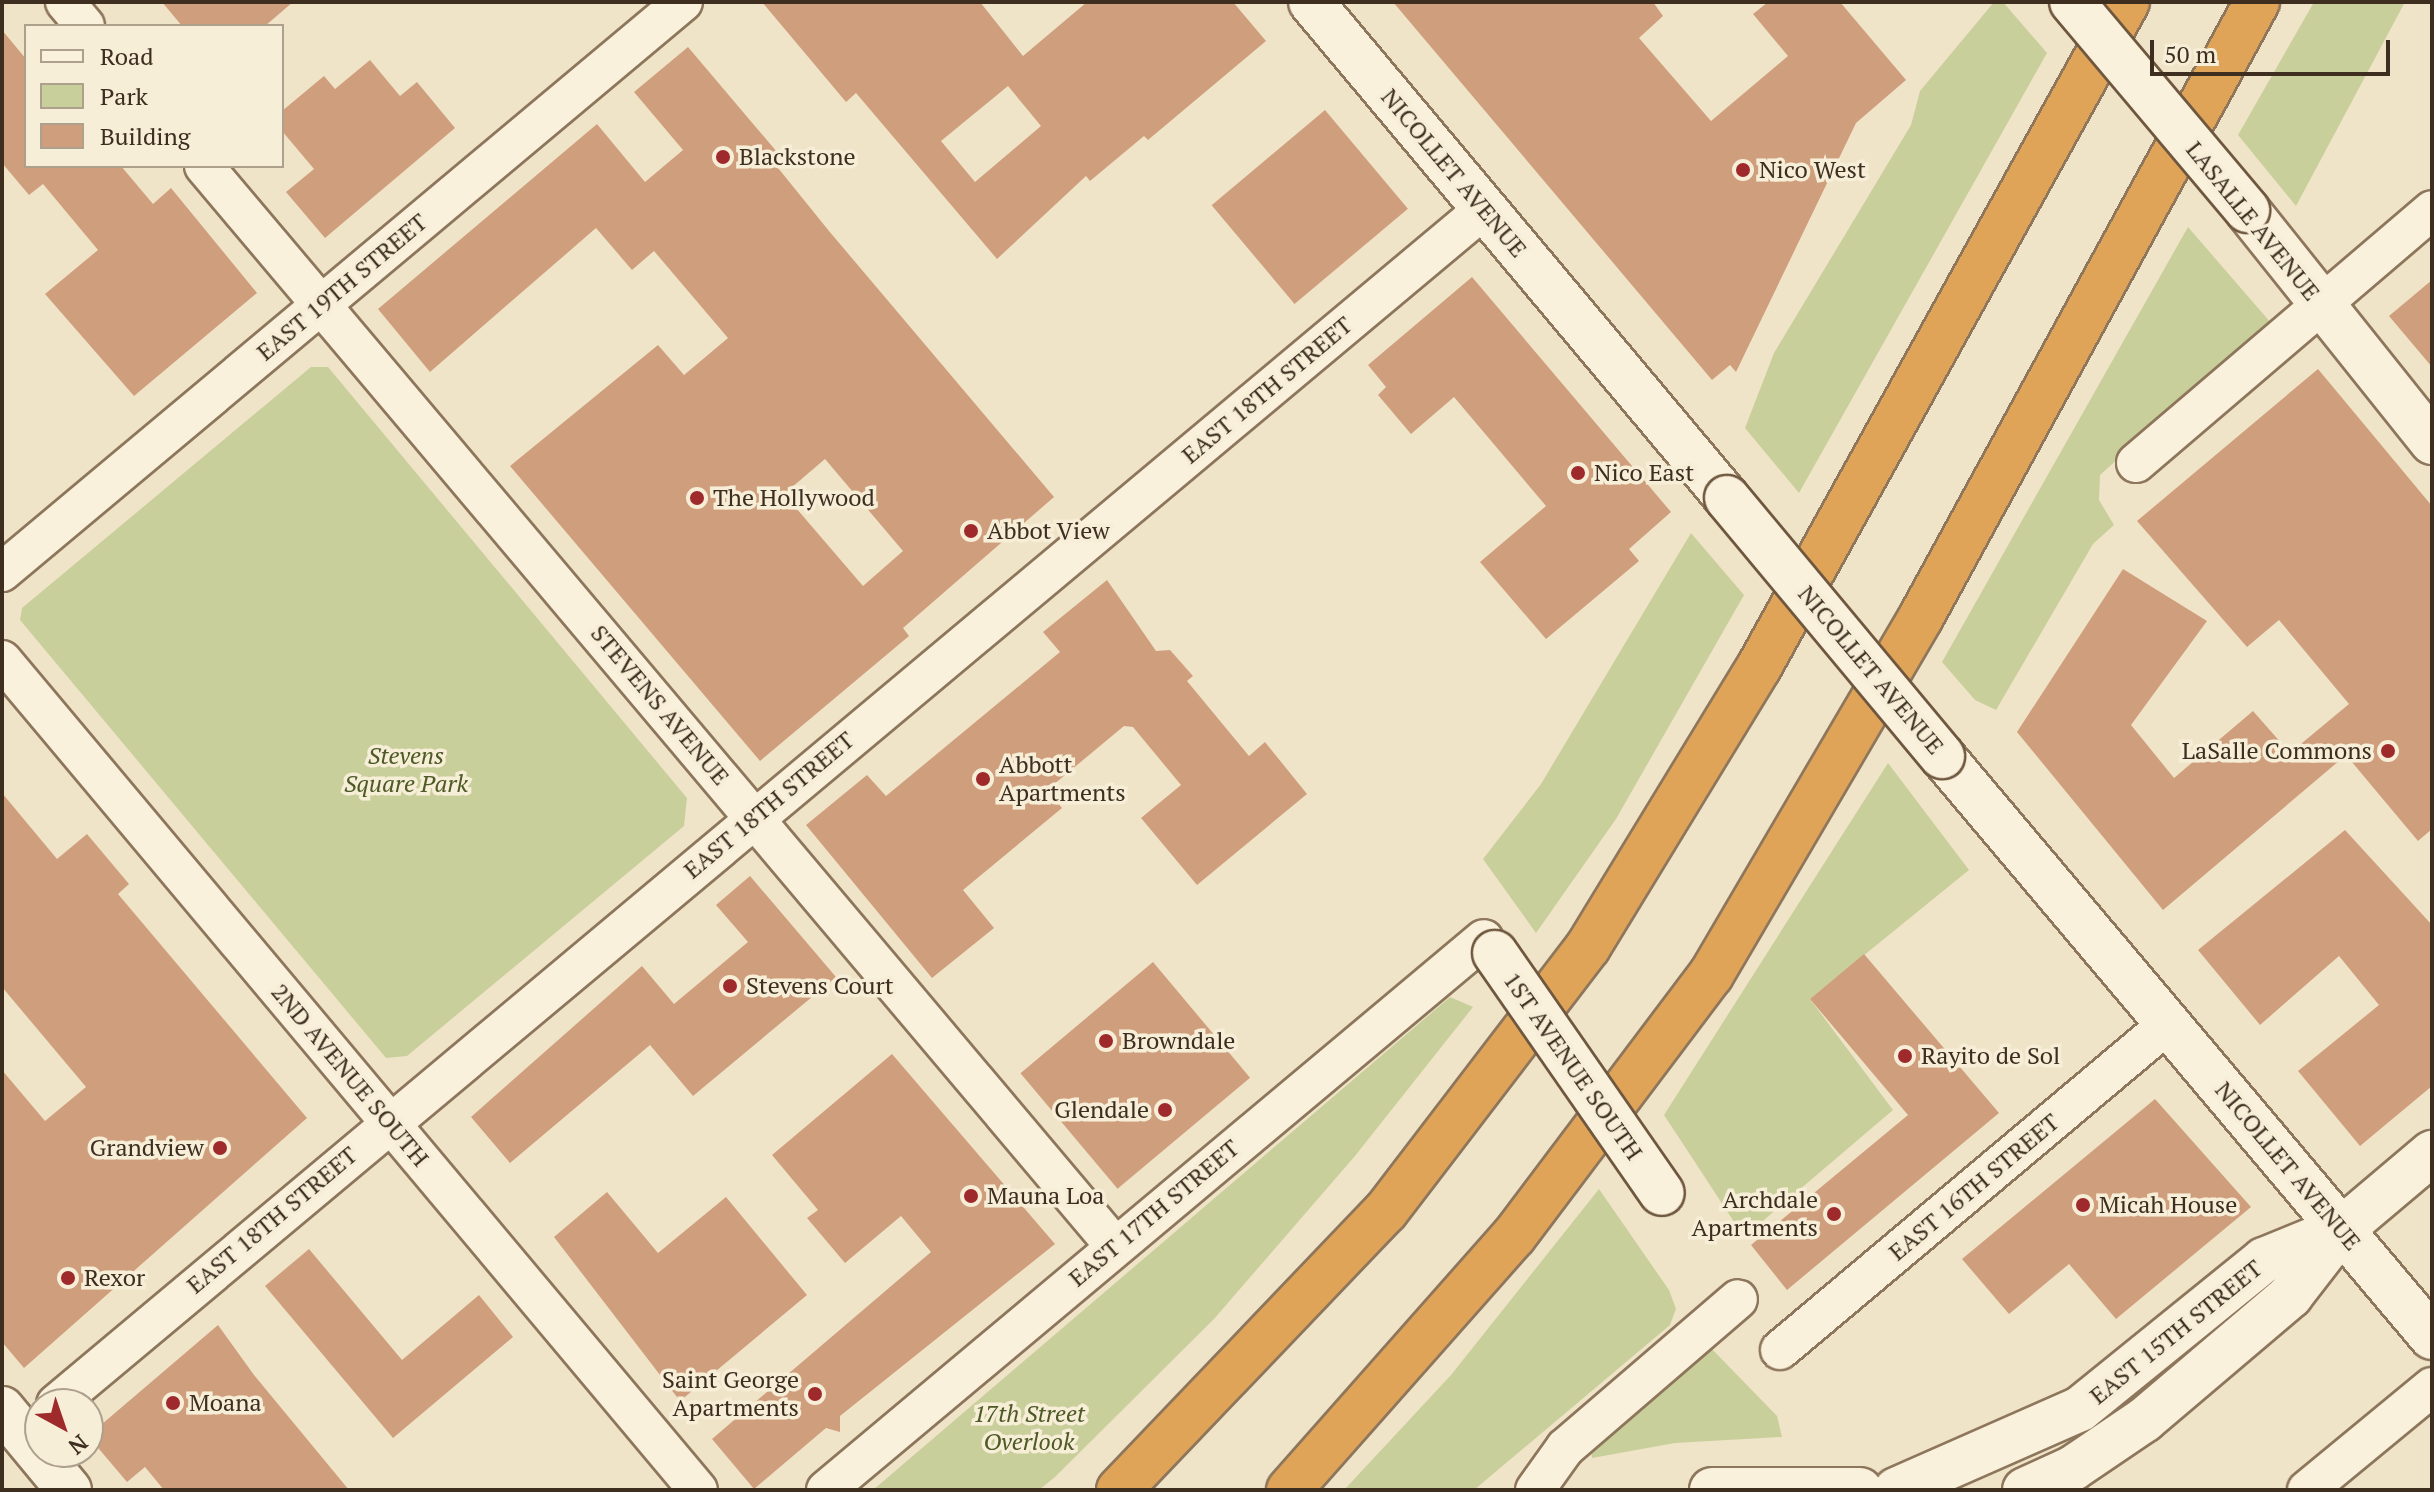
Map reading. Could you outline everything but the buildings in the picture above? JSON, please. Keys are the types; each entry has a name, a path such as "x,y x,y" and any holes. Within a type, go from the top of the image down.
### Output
{"highway":[{"path":"1119,1490 1305,1301 1454,1131 1621,898 1759,667 2127,2"},
{"path":"1290,1489 1514,1236 1711,975 1921,617 2257,2"},
{"path":"1098,1490 1305,1301"}],"street":[{"path":"65,2 83,24"},
{"name":"EAST 19TH STREET","path":"2,572 683,2"},
{"name":"NICOLLET AVENUE","path":"1311,2 2432,1337"},
{"name":"LASALLE AVENUE","path":"2072,2 2247,210 2432,442"},
{"name":"STEVENS AVENUE","path":"206,168 1114,1245"},
{"name":"EAST 18TH STREET","path":"75,1388 389,1121 1484,209"},
{"path":"2136,463 2432,210"},
{"name":"2ND AVENUE SOUTH","path":"2,660 698,1490"},
{"name":"EAST 17TH STREET","path":"826,1490 1114,1245 1490,946"},
{"name":"1ST AVENUE SOUTH","path":"1490,946 1662,1193"},
{"name":"EAST 16TH STREET","path":"1780,1350 2168,1024"},
{"path":"2342,1229 2432,1153"},
{"name":"EAST 15TH STREET","path":"1896,1490 2080,1409 2264,1260 2342,1229"},
{"name":"EAST 15TH STREET","path":"2025,1490 2073,1468 2144,1420 2290,1296 2342,1229"},
{"path":"1535,1490 1565,1448 1738,1299"},
{"path":"2307,1490 2432,1387"},
{"path":"17,1428 69,1490"},
{"path":"1712,1490 1860,1490"}],"green space":[{"path":"1994,2 2003,2 2047,53 1799,493 1745,428 1774,353 1911,125 1920,91"},
{"path":"2314,2 2405,2 2296,206 2238,135"},
{"path":"2188,227 2271,323 2100,475 2099,500 2114,525 2093,544 1996,710 1975,700 1942,662"},
{"name":"Stevens Square Park","path":"311,367 328,367 687,798 684,826 407,1056 386,1058 20,620 22,608"},
{"path":"1691,533 1744,595 1616,819 1536,933 1483,859 1541,784"},
{"path":"1888,763 1969,870 1810,999 1893,1110 1744,1237 1664,1115"},
{"name":"17th Street Overlook","path":"1450,997 1473,1007 1355,1156 1214,1319 1055,1477 1039,1490 873,1490"},
{"path":"1599,1189 1669,1290 1676,1309 1670,1325 1474,1490 1344,1490 1451,1375"},
{"path":"1710,1347 1777,1416 1782,1437 1675,1443 1592,1458 1591,1448"}],"place":[{"name":"Blackstone","path":"723,157"},
{"name":"Nico West","path":"1743,170"},
{"name":"Nico East","path":"1578,473"},
{"name":"The Hollywood","path":"697,498"},
{"name":"Abbot View","path":"971,531"},
{"name":"LaSalle Commons","path":"2388,751"},
{"name":"Abbott Apartments","path":"983,779"},
{"name":"Stevens Court","path":"730,986"},
{"name":"Browndale","path":"1106,1041"},
{"name":"Rayito de Sol","path":"1905,1056"},
{"name":"Glendale","path":"1165,1110"},
{"name":"Grandview","path":"220,1148"},
{"name":"Mauna Loa","path":"971,1196"},
{"name":"Micah House","path":"2083,1205"},
{"name":"Archdale Apartments","path":"1834,1214"},
{"name":"Rexor","path":"68,1278"},
{"name":"Saint George Apartments","path":"815,1394"},
{"name":"Moana","path":"173,1403"}]}
